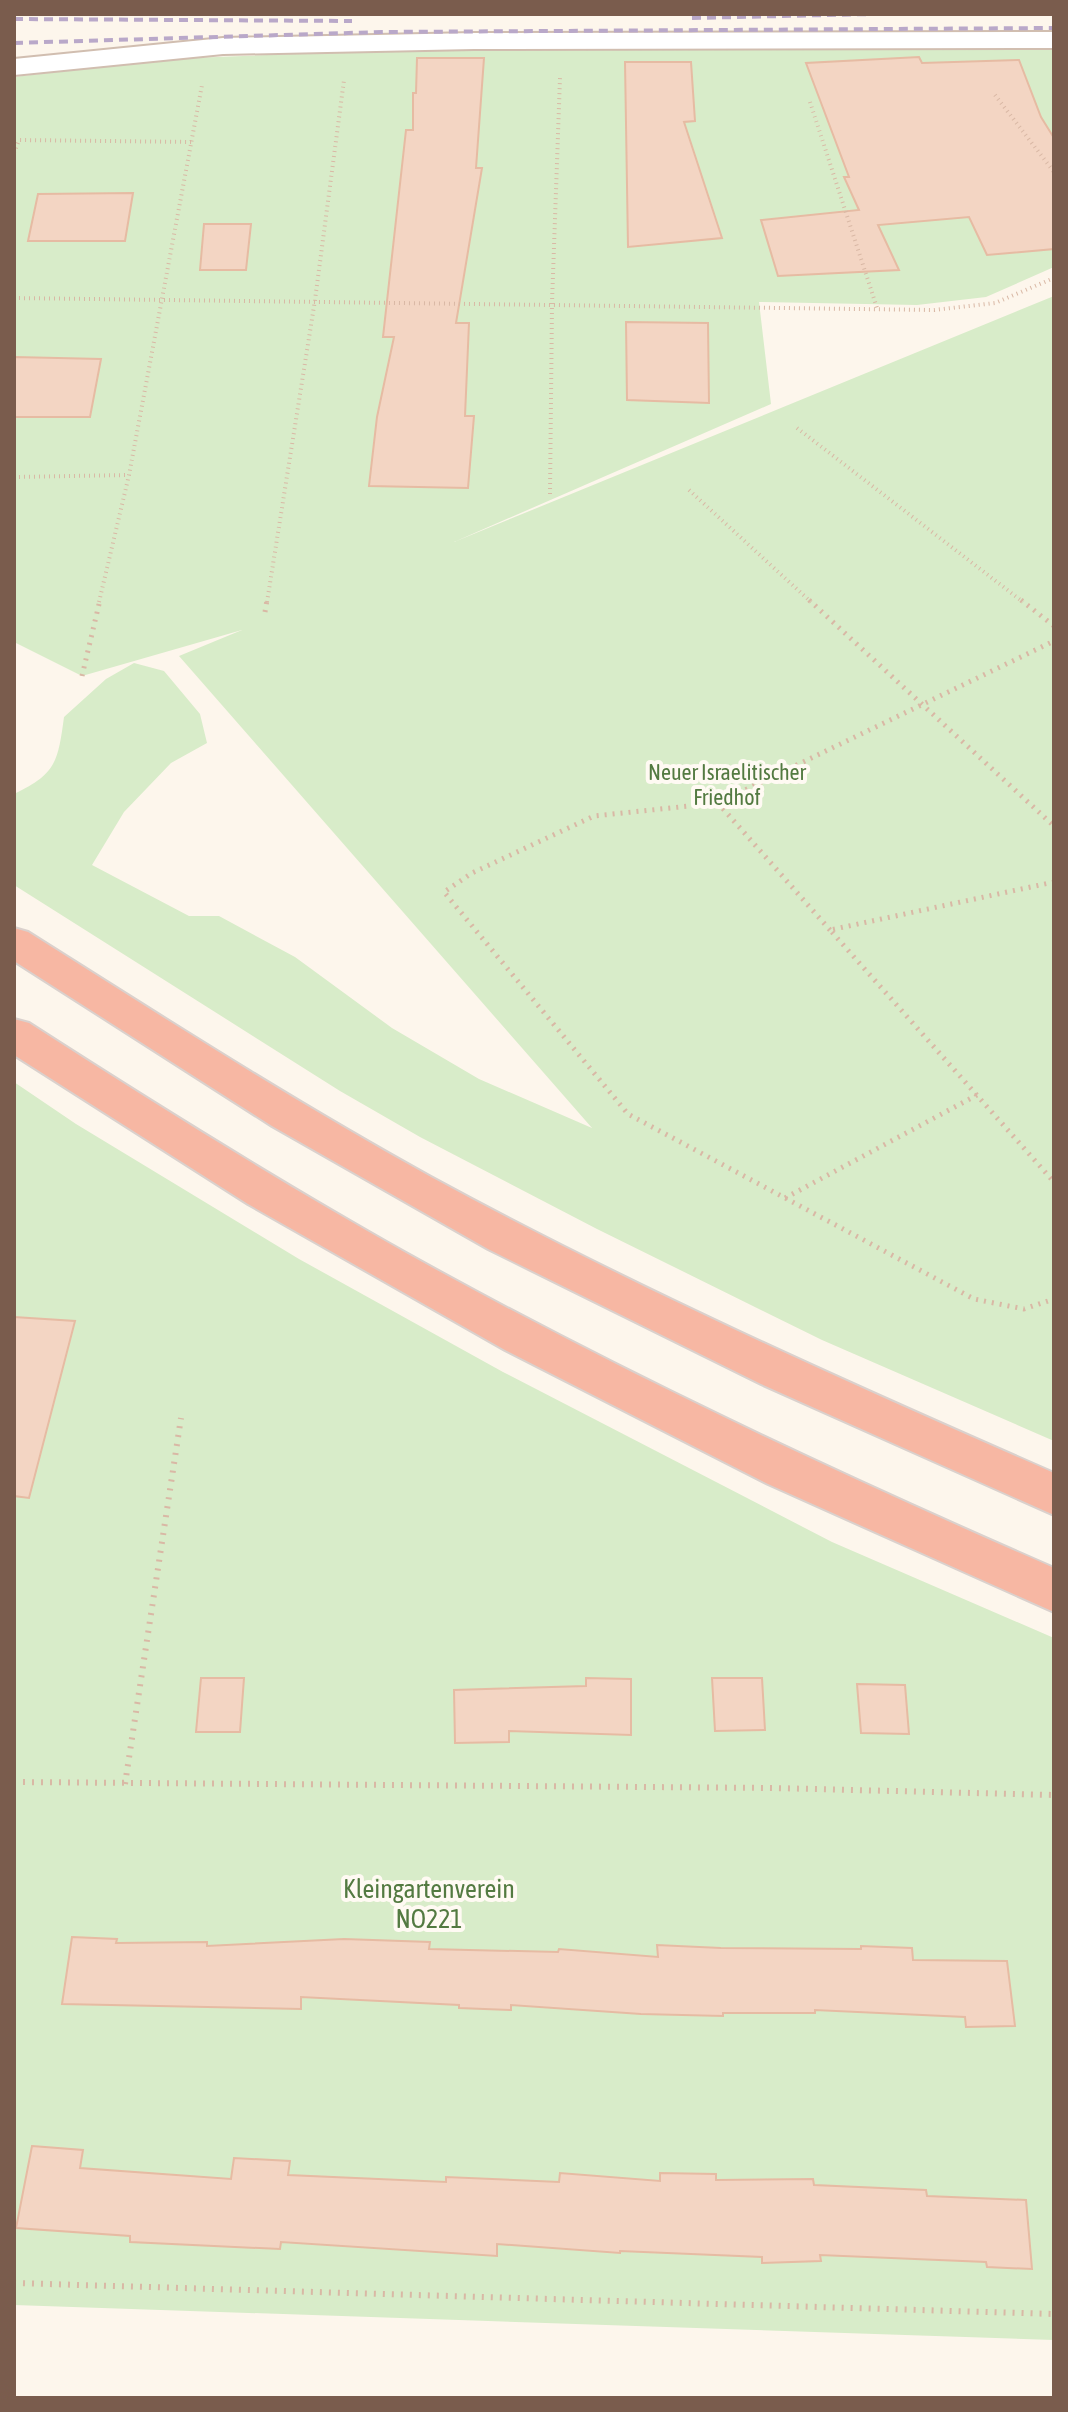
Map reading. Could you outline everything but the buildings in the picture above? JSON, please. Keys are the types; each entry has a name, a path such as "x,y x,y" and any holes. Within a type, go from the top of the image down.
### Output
{"highway":[{"path":"14,942 328,1139 542,1254 816,1389 1054,1495"},
{"path":"14,1034 263,1192 481,1318 687,1423 1054,1591"}],"lane":[{"path":"14,67 208,47 349,43 1054,40"}],"path":[{"path":"265,612 315,300 349,43"},
{"path":"82,676 129,475 204,71"},
{"path":"550,494 552,303 560,76"},
{"path":"995,95 1054,172"},
{"path":"810,102 877,308"},
{"path":"14,153 19,140 193,142"},
{"path":"14,298 934,310 995,303 1054,278"},
{"path":"797,428 1054,626"},
{"path":"14,477 129,475"},
{"path":"689,490 1054,826"},
{"path":"1054,641 718,803 594,816 472,873 444,892 628,1114 974,1299 1015,1310 1040,1308 1054,1299"},
{"path":"718,803 1054,1182"},
{"path":"830,930 1054,882"},
{"path":"784,1198 977,1095"},
{"path":"125,1784 181,1418"},
{"path":"14,1782 773,1788 1054,1795"},
{"path":"14,2283 1054,2314"}],"green space":[{"name":"Neuer Israelitischer Friedhof","path":"1054,48 1054,267 986,297 917,305 759,302 771,404 454,542 1054,296 1054,1441 822,1340 420,1137 340,1091 14,885 14,794 47,773 57,756 64,717 106,679 134,663 164,671 200,714 207,743 171,763 124,812 92,865 189,916 219,916 295,957 392,1028 479,1079 592,1128 179,656 242,630 82,676 14,642 14,77 165,59 393,50"},
{"name":"Kleingartenverein NO221","path":"14,1082 76,1124 299,1259 503,1372 832,1542 1054,1638 1054,2340 14,2305"}],"railway":[{"path":"692,18 872,14"},
{"path":"14,19 352,21"},
{"path":"14,43 382,32 1054,28"}]}
